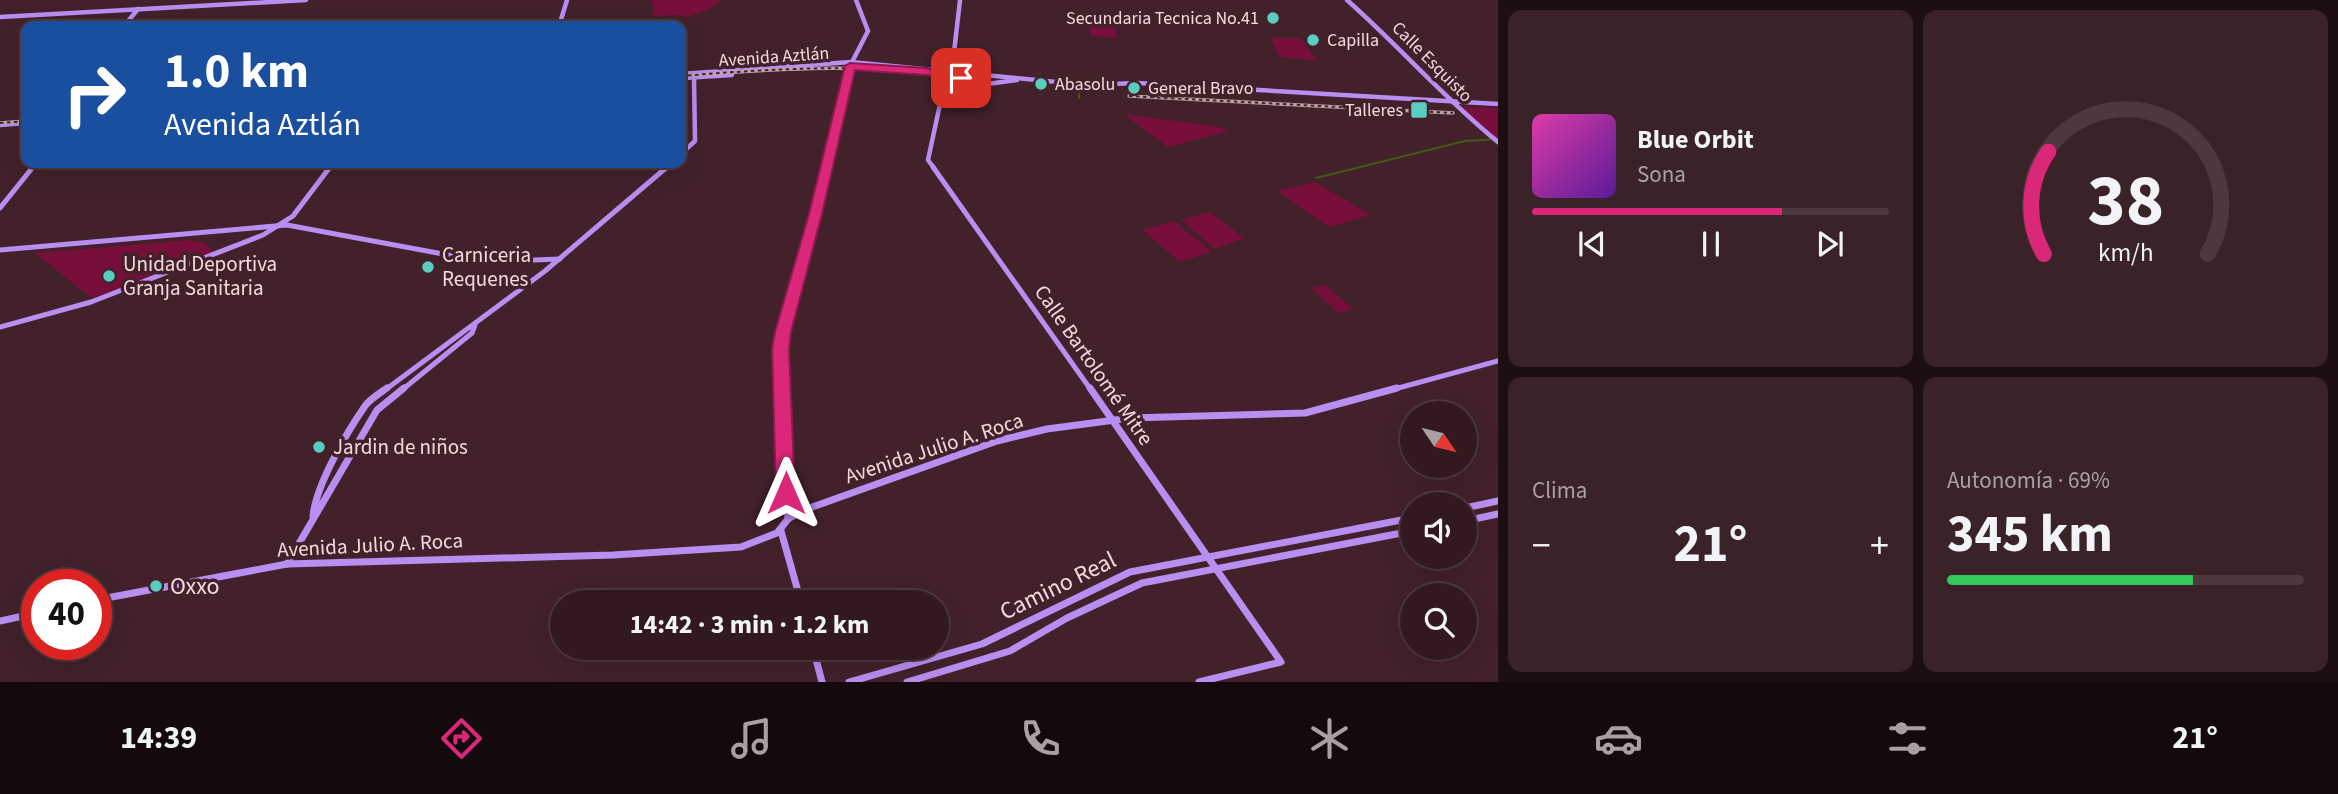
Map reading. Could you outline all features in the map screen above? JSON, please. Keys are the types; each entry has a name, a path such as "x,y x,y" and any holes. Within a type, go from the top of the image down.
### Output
{"street":[{"path":"0,18 306,0"},
{"path":"561,21 567,0"},
{"path":"798,590 781,531 788,519 782,341 851,64 868,31 856,0"},
{"path":"946,78 952,70 960,0"},
{"name":"Calle Esquisto","path":"1347,0 1402,48 1453,105 1498,142"},
{"path":"128,21 138,9"},
{"name":"Avenida Aztlán","path":"686,76 851,64 952,70 1037,79 1453,105"},
{"name":"Avenida Aztlán","path":"686,77 851,64 992,84 1037,79"},
{"path":"686,149 695,141 694,78"},
{"name":"Calle Bartolomé Mitre","path":"946,78 928,160 1210,557 1281,662 1199,682"},
{"name":"Avenida Aztlán","path":"1371,99 1407,104 1498,106"},
{"path":"0,123 21,122"},
{"path":"0,208 32,168"},
{"path":"0,327 91,302 223,253 282,225 309,197 329,168"},
{"path":"313,516 314,504 336,457 368,403 475,325 560,258 665,168"},
{"path":"0,250 282,225 486,262 560,258"},
{"path":"287,564 377,410 472,333 475,325"},
{"name":"Avenida Julio A. Roca","path":"788,519 804,510 997,441 1047,429 1113,420 1306,413 1498,361"},
{"path":"1477,505 1498,501"},
{"path":"1477,518 1498,514"},
{"name":"Camino Real","path":"849,682 982,644 1130,572 1400,520"},
{"name":"Avenida Julio A. Roca","path":"112,597 287,564 741,547 781,531"},
{"name":"Camino Real","path":"907,682 971,665 1010,650 1067,618 1142,583 1400,533"},
{"path":"0,621 21,616"},
{"path":"816,660 822,682"}],"shaded area":[{"path":"652,0 721,0 709,9 685,18 684,15 654,16"},
{"path":"1089,18 1114,21 1117,38 1090,36"},
{"path":"1271,38 1301,38 1317,61 1279,57"},
{"path":"1455,107 1498,108 1498,142"},
{"path":"1124,114 1219,127 1229,131 1168,147"},
{"path":"1315,182 1371,215 1329,227 1277,191"},
{"path":"1210,212 1244,238 1215,249 1181,220"},
{"path":"1174,221 1212,252 1180,262 1142,230"},
{"name":"Unidad Deportiva Granja Sanitaria","path":"190,240 205,243 215,254 92,298 35,253"},
{"path":"1325,285 1353,309 1338,313 1311,288"}],"waterway":[{"path":"1070,85 1070,89 1079,92 1079,98"},
{"path":"1316,178 1465,141 1498,139"}],"railway":[{"path":"686,76 830,68 942,74 979,80"},
{"path":"1129,96 1453,113"},
{"path":"0,123 21,121"}],"place":[{"name":"Secundaria Tecnica No.41","path":"1273,18"},
{"name":"Capilla","path":"1313,40"},
{"name":"Abasolu","path":"1041,84"},
{"name":"General Bravo","path":"1134,88"},
{"name":"Talleres","path":"1419,110"},
{"name":"Carniceria Requenes","path":"428,267"},
{"name":"Unidad Deportiva Granja Sanitaria","path":"109,276"},
{"name":"Jardin de niños","path":"319,447"},
{"name":"Oxxo","path":"156,586"}],"route":[{"path":"786,493 783,369 780,349 850,66 926,72 961,78"}]}
